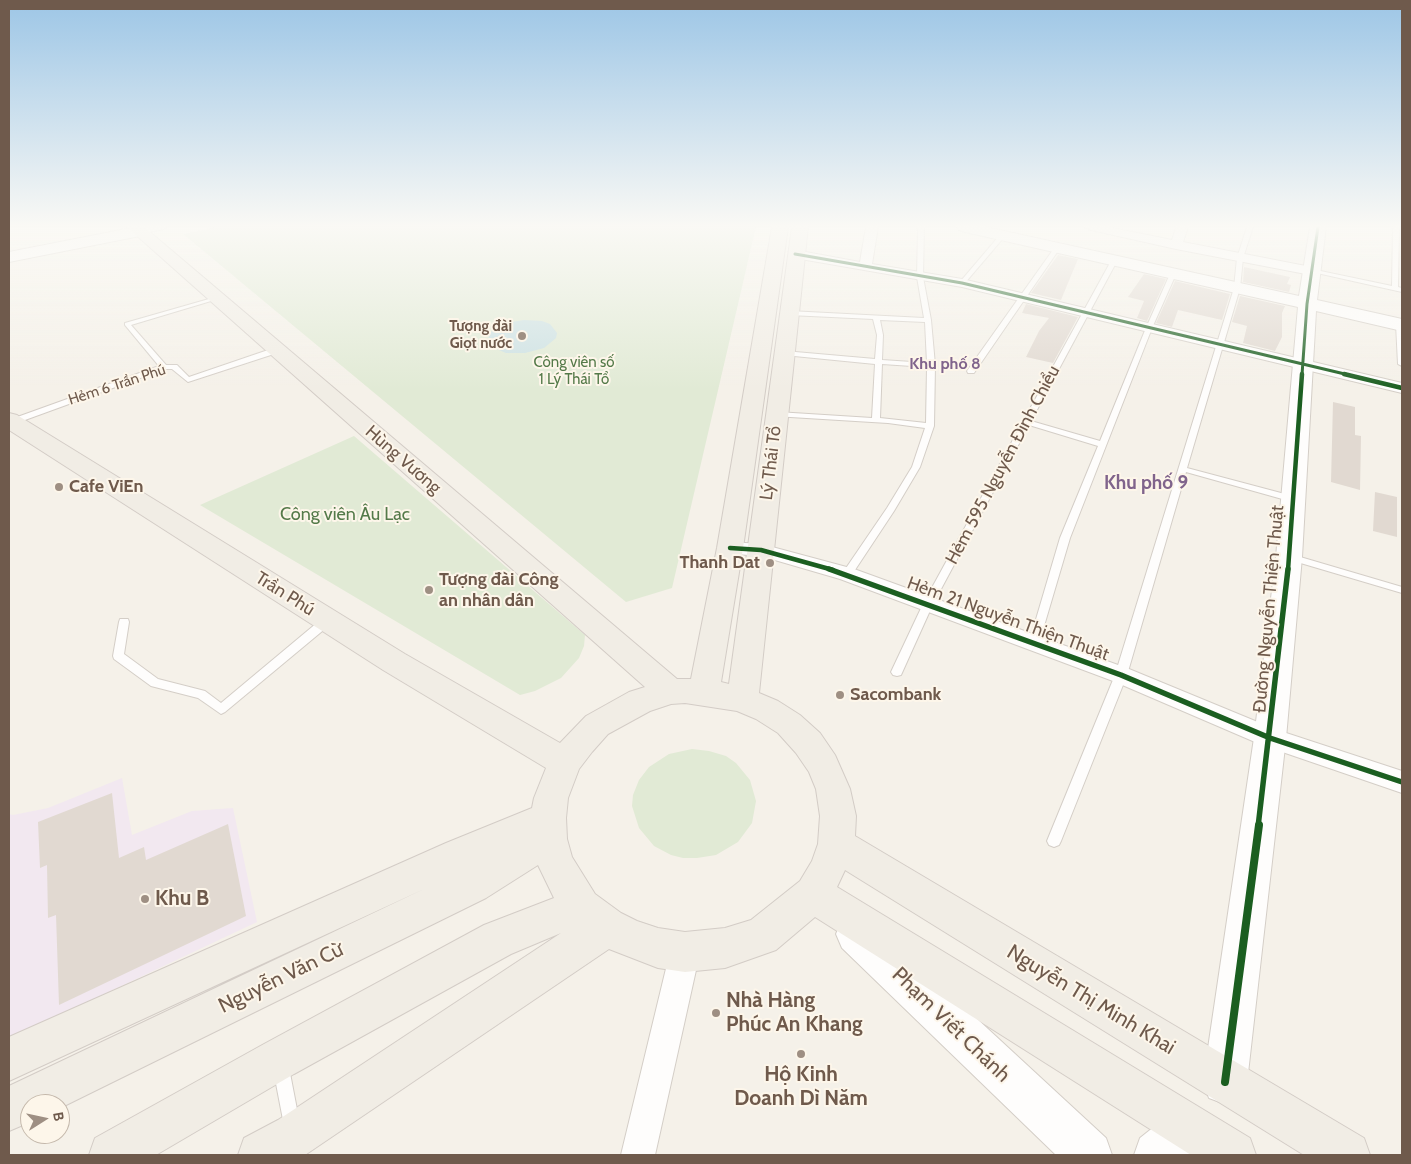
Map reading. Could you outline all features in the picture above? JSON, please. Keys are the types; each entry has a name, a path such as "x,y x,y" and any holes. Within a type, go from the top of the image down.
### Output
{"main road":[{"name":"Hùng Vương","path":"201,281 671,692"},
{"name":"Lý Thái Tổ","path":"704,692 730,548 783,281"},
{"name":"Lý Thái Tổ","path":"743,700 789,314 787,281"},
{"name":"Trần Phú","path":"10,421 394,662 565,762"},
{"path":"671,692 704,692 743,700 767,710 789,724 808,743 823,765 834,789 838,816 836,844 827,869 813,894 762,936 725,948 685,952 658,948 631,940 594,917 562,879 554,859 549,829 551,798 565,762 580,742 597,725 618,712 640,702 671,692"},
{"name":"Nguyễn Văn Cừ","path":"9,1059 459,855 549,829"},
{"name":"Nguyễn Văn Cừ","path":"9,1109 473,885 549,829"},
{"name":"Nguyễn Thị Minh Khai","path":"836,844 1347,1155"},
{"path":"813,894 1232,1155"},
{"path":"112,1155 279,1059 498,940 594,917"},
{"path":"281,1149 517,985 594,917"}],"street":[{"path":"950,281 1402,388"},
{"path":"1206,281 1401,325"},
{"name":"Đường Nguyễn Thiện Thuật","path":"1225,1082 1270,738 1289,557 1302,364 1310,281"},
{"name":"Hẻm 21 Nguyễn Thiện Thuật","path":"730,548 761,550 847,574 1121,675 1270,738 1402,782"},
{"name":"Phạm Viết Chánh","path":"813,894 1089,1155"},
{"path":"638,1155 685,952"},
{"path":"1157,1155 1166,1146 1232,1155"}],"lane":[{"path":"847,574 891,509 916,467 930,426 931,365 928,320 921,281"},
{"path":"971,371 1033,281"},
{"name":"Hẻm 595 Nguyễn Ðình Chiểu","path":"897,672 928,604 1103,281"},
{"path":"1034,643 1066,538 1149,328 1170,281"},
{"path":"1054,841 1121,675 1238,281"},
{"path":"1359,281 1399,290"},
{"path":"164,367 127,324 218,298"},
{"path":"789,314 928,320"},
{"path":"876,317 880,336 876,420"},
{"path":"1401,325 1402,364"},
{"name":"Hẻm 6 Trần Phú","path":"10,421 164,367 174,367 188,380 277,350"},
{"path":"784,353 931,365"},
{"path":"777,414 876,420 930,426"},
{"path":"1026,422 1103,445"},
{"path":"1183,469 1293,500"},
{"path":"1289,557 1402,590"},
{"path":"124,622 118,656 155,683 201,694 221,709 328,620"},
{"path":"279,1059 281,1149"}],"shaded area":[{"path":"524,320 542,321 550,324 557,333 556,338 544,348 525,353 506,353 492,347 488,343 489,334 493,330 506,323"},
{"name":"Khu B","path":"122,778 132,835 192,811 233,808 257,922 9,1039 9,814 13,815 48,808"}],"green space":[{"name":"Công viên số 1 Lý Thái Tổ","path":"240,281 743,281 672,588 626,602"},
{"name":"Công viên Âu Lạc","path":"354,436 585,635 584,646 579,658 561,678 535,691 520,695 200,505"},
{"path":"692,749 726,756 736,763 750,780 756,801 752,823 738,842 716,855 683,858 671,855 654,846 639,828 632,806 633,795 639,780 649,767 669,754"}],"building":[{"path":"1039,281 1069,281 1061,300 1031,293"},
{"path":"1139,281 1165,281 1147,321 1137,318 1144,301 1128,297"},
{"path":"1175,281 1230,294 1222,320 1178,310 1172,327 1156,323"},
{"path":"1288,281 1287,284 1291,285 1289,292 1243,282"},
{"path":"1240,296 1285,306 1282,313 1282,337 1275,351 1243,343 1247,326 1232,322"},
{"path":"1026,304 1078,317 1053,363 1026,357 1039,331 1049,318 1022,313"},
{"path":"1333,402 1355,407 1355,435 1361,436 1360,490 1331,482"},
{"path":"1375,492 1397,497 1397,537 1373,531"},
{"name":"Khu B","path":"112,793 119,858 144,847 146,860 228,824 246,916 59,1005 56,915 48,918 47,865 40,868 38,822"}],"cycle path":[{"path":"952,281 1402,388"},
{"path":"1225,1082 1270,738 1289,557 1310,281"},
{"path":"730,548 761,550 847,574 1121,675 1270,738 1402,782"}],"place":[{"name":"Tượng đài Giọt nước","path":"522,336"},
{"name":"Cafe ViEn","path":"59,487"},
{"name":"Thanh Dat","path":"770,563"},
{"name":"Tượng đài Công an nhân dân","path":"429,590"},
{"name":"Sacombank","path":"840,695"},
{"name":"Khu B","path":"145,899"},
{"name":"Nhà Hàng Phúc An Khang","path":"716,1013"},
{"name":"Hộ Kinh Doanh Dì Năm","path":"801,1054"}],"district":[{"name":"Khu phố 8","path":"945,364"},
{"name":"Khu phố 9","path":"1146,483"}]}
